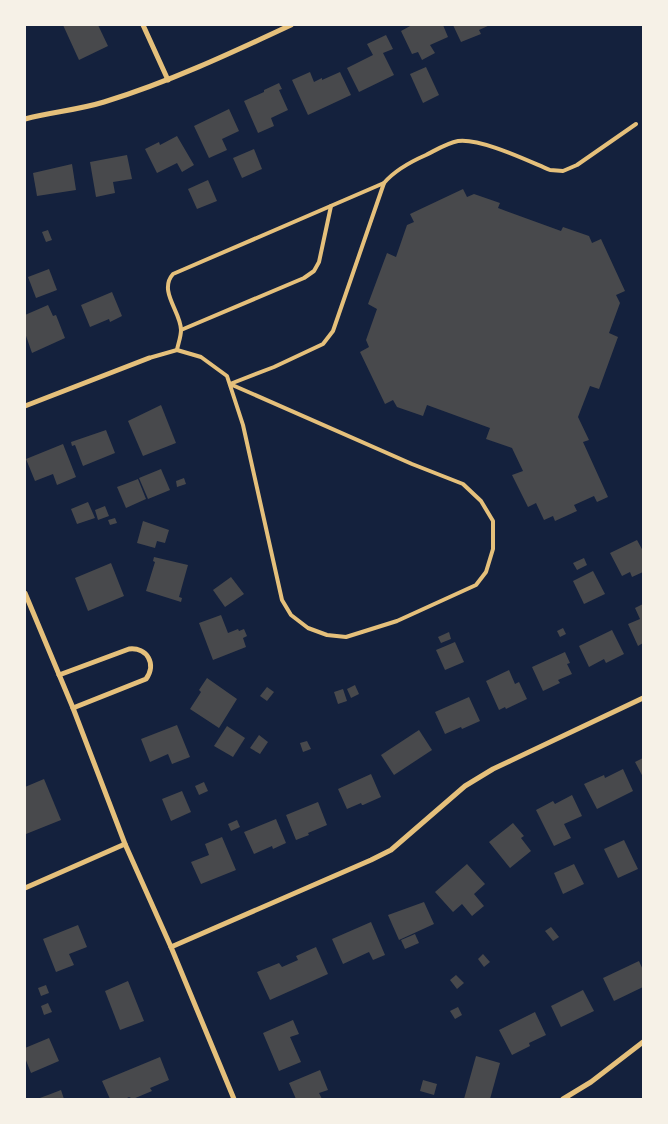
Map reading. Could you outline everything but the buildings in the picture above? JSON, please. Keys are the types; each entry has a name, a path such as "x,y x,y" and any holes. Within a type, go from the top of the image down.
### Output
{"street":[{"path":"143,25 168,80"},
{"path":"25,119 102,103 168,80 291,25"},
{"path":"25,406 149,358"},
{"path":"25,593 73,708 125,844 171,947 234,1099"},
{"path":"59,675 129,649 140,649 149,657 151,669 146,679 73,708"},
{"path":"171,947 391,850 465,786 493,769 643,698"},
{"path":"25,888 125,844"},
{"path":"563,1099 591,1082 643,1042"}],"lane":[{"path":"230,384 274,367 322,344 332,330 384,183 392,173 417,159 457,142 472,141 550,170 563,171 578,165 636,124"},
{"path":"177,350 181,330 168,292 168,283 173,274 384,183"},
{"path":"181,330 304,278 314,271 318,262 331,206"},
{"path":"149,358 177,350 201,358 227,376 243,425 282,600 291,615 308,628 326,636 346,637 397,622 476,585 486,572 493,549 493,521 481,500 463,484 412,464 230,384"}]}
